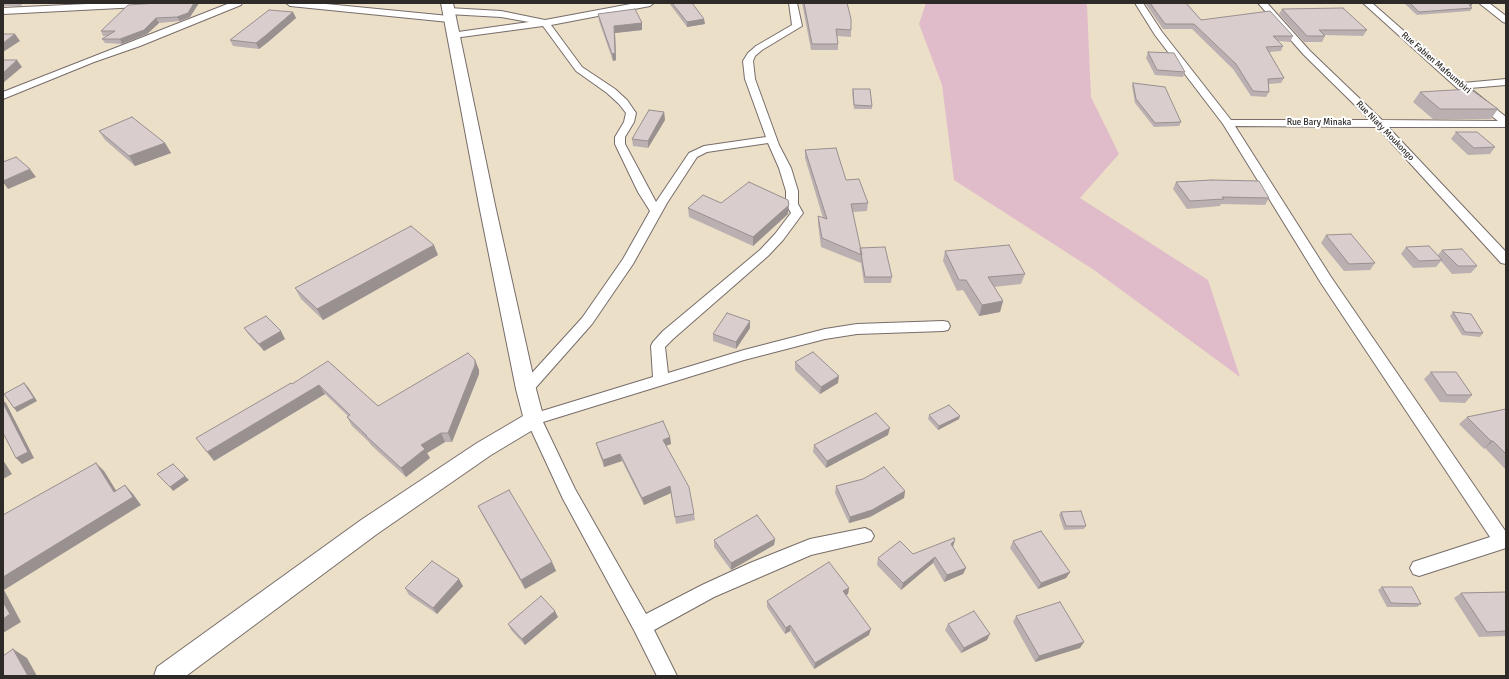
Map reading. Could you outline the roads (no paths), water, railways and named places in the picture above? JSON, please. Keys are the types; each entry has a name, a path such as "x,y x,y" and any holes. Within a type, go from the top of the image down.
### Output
{"street":[{"path":"3,11 159,3"},
{"path":"3,96 238,3"},
{"path":"290,3 501,14 545,23 579,69 611,91 631,112 629,122 620,137 620,144 644,192 656,211"},
{"path":"454,35 545,23 650,3"},
{"path":"661,380 658,346 668,334 764,253 779,237 797,213 792,204 792,191 785,168 772,139 750,79 748,61 751,55 759,48 797,26 793,3"},
{"path":"1139,3 1158,33 1228,123 1326,280 1504,540 1419,568"},
{"name":"Rue Niaty Moukongo","path":"1262,3 1307,53 1379,123 1506,260"},
{"name":"Rue Fabien Mafoumbiri","path":"1367,3 1506,123"},
{"path":"1483,3 1506,20"},
{"path":"3,15 15,11"},
{"path":"448,11 487,205 526,389 534,419 569,494 642,626 667,676"},
{"path":"1462,86 1506,82"},
{"name":"Rue Bary Minaka","path":"1228,123 1506,123"},
{"path":"526,389 587,320 628,261 656,211 693,155 704,150 772,139"},
{"path":"166,676 369,527 484,449 534,419 744,355 825,334 857,329 943,326"},
{"path":"642,626 708,590 810,547 865,536"}]}
